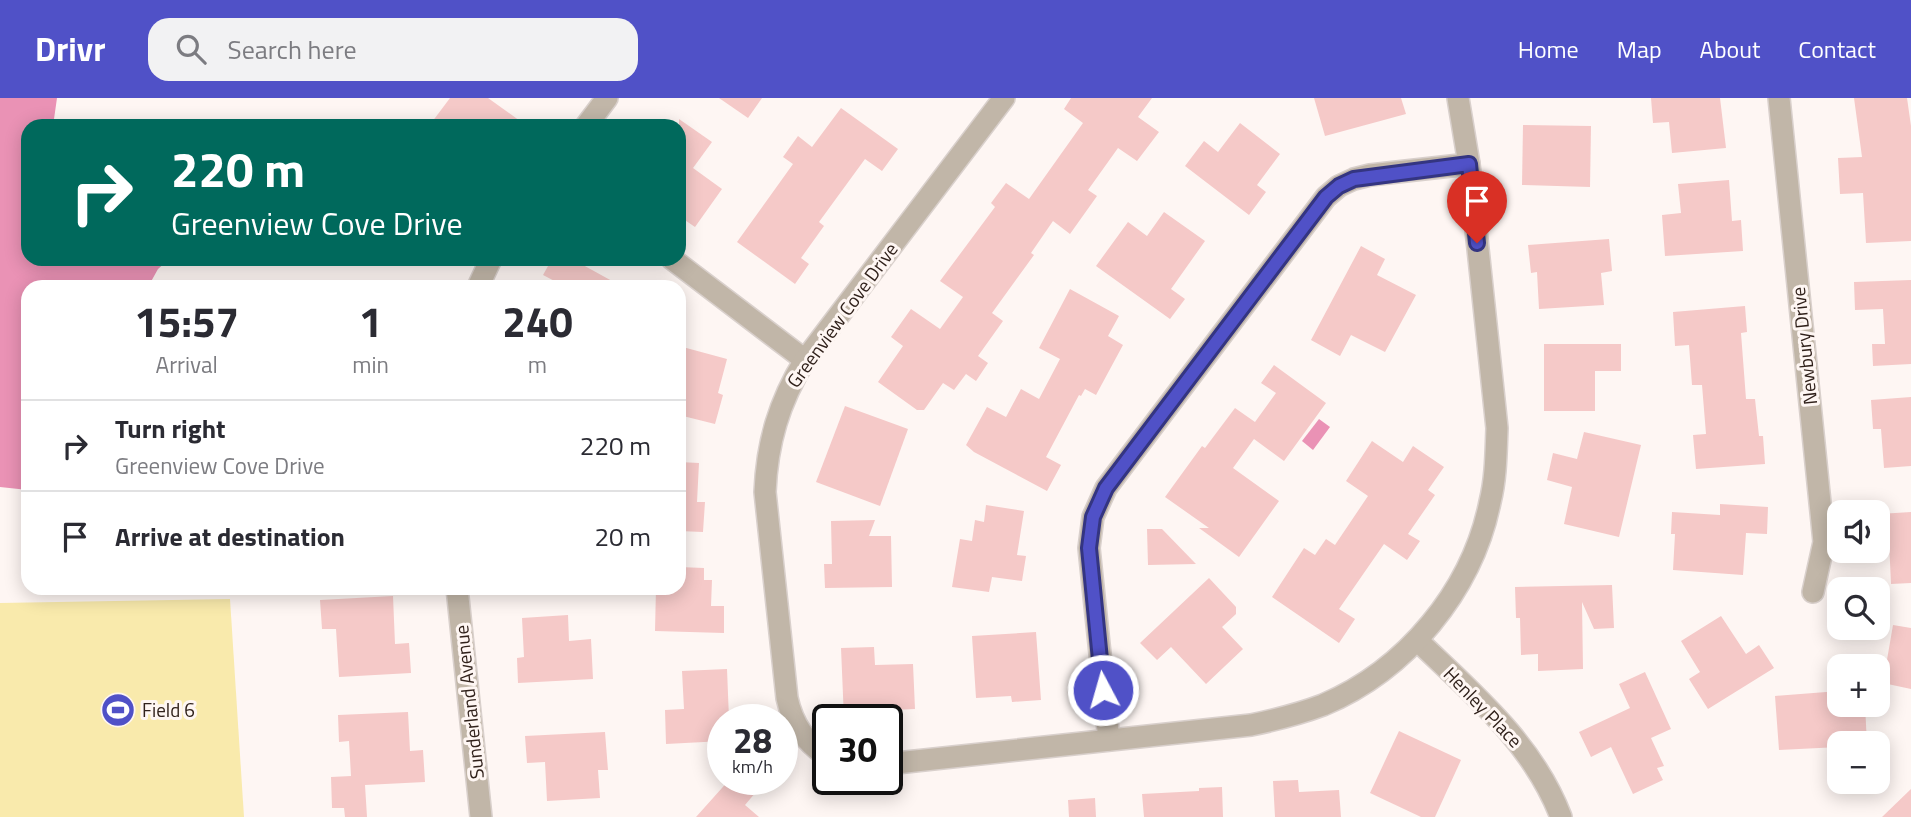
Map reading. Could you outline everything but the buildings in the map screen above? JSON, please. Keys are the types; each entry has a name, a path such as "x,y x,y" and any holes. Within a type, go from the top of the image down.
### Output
{"street":[{"path":"591,119 607,98"},
{"name":"Greenview Cove Drive","path":"812,745 804,739 786,698 765,492 766,459 773,427 785,396 805,360 1004,98"},
{"path":"903,762 1251,725 1288,717 1324,704 1357,687 1389,665 1417,640 1444,607 1480,540 1496,466 1497,428 1469,164 1458,98"},
{"name":"Newbury Drive","path":"1779,98 1824,542 1813,592"},
{"path":"1109,740 1089,548 1093,517 1106,488 1326,197 1339,186 1354,179 1469,164"},
{"path":"681,266 805,360"},
{"name":"Sunderland Avenue","path":"458,595 481,817"},
{"name":"Henley Place","path":"1417,640 1513,735 1536,767 1561,817"}],"shaded area":[{"path":"0,98 57,98 54,119 21,119 21,266 161,266 152,280 21,280 21,489 0,487"},
{"path":"1319,419 1330,427 1313,450 1302,441"},
{"name":"Field 6","path":"230,599 244,817 0,817 0,603"}],"place":[{"name":"Field 6","path":"118,710"}],"route":[{"path":"1103,690 1089,548 1093,517 1106,488 1326,197 1339,186 1370,175 1469,164 1477,243"}]}
